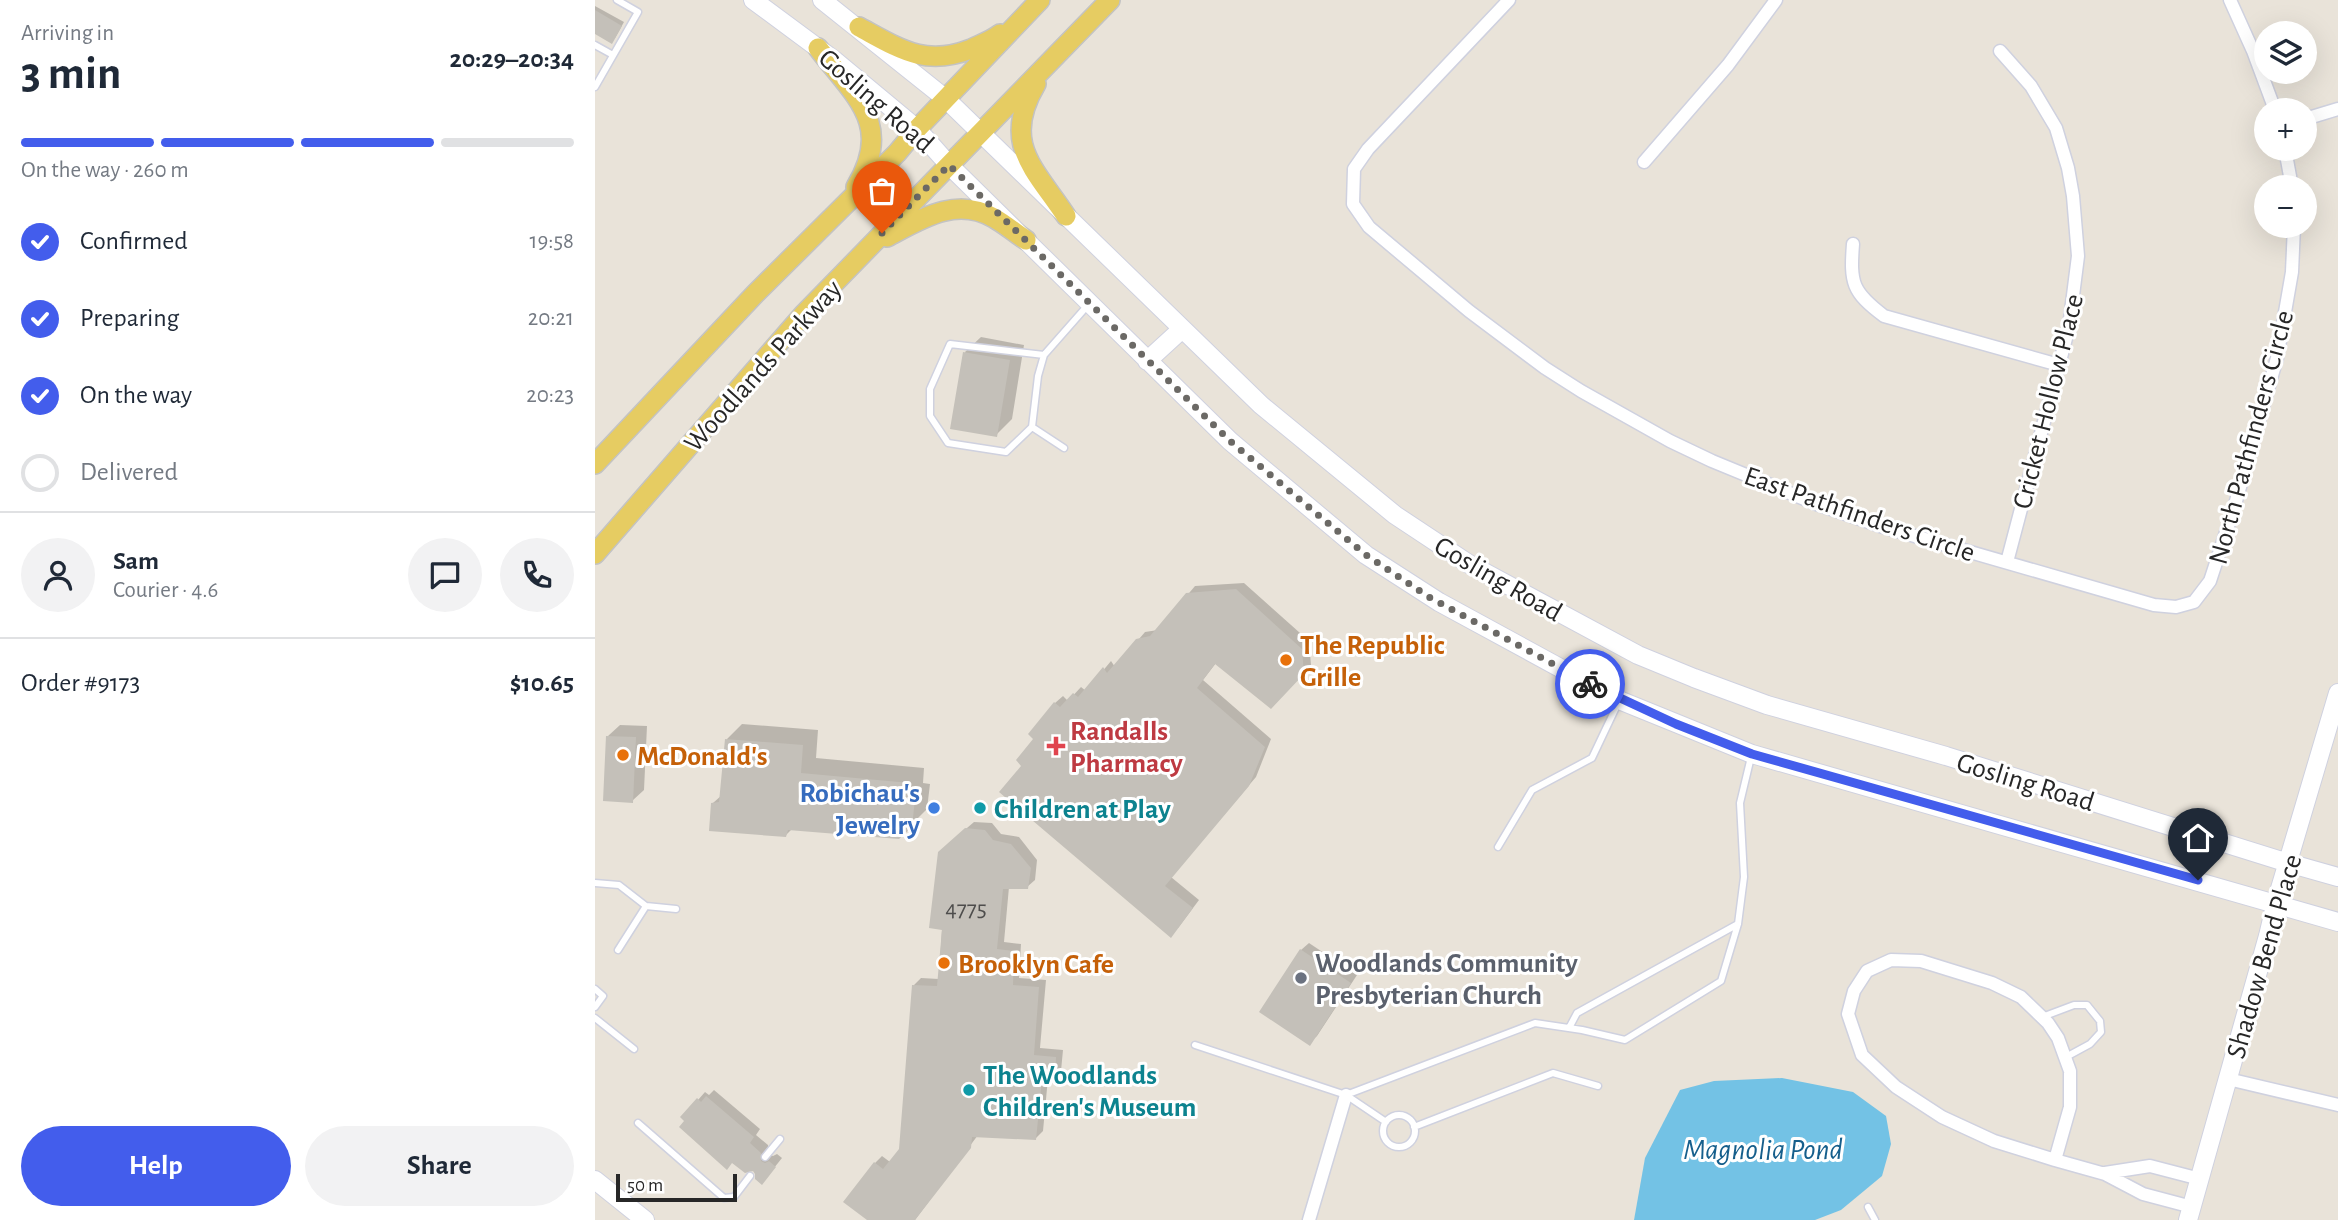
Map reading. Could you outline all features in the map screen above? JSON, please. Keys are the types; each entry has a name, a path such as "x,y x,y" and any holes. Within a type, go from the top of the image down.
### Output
{"main road":[{"name":"Gosling Road","path":"753,0 818,48 917,129 949,165 1230,441 1366,555 1429,597 1619,699 1752,754 2276,902 2338,922"},
{"name":"Gosling Road","path":"822,0 946,99 1261,405 1395,515 1469,564 1639,655 1767,705 1946,756 2338,877"},
{"name":"Woodlands Parkway","path":"595,464 755,294 897,153 1041,0"},
{"name":"Woodlands Parkway","path":"595,554 803,315 1110,0"},
{"path":"859,27 909,53 926,58 942,58 957,55 992,40 1024,17"},
{"path":"818,48 867,114 873,133 870,160 844,206"},
{"path":"1049,61 1021,115 1020,134 1023,152 1066,216"},
{"path":"867,248 920,219 954,208 971,208 994,218 1025,240"},
{"path":"1147,361 1181,329"},
{"name":"Shadow Bend Place","path":"2190,1214 2276,902 2338,693"},
{"path":"595,1180 645,1220"}],"street":[{"name":"East Pathfinders Circle","path":"1509,0 1368,149 1354,169 1353,204 1369,227 1385,242 1534,360 1581,391 1670,441 1712,461 1819,505 1879,526 2154,606 2176,607 2195,602"},
{"path":"1643,162 1728,65 1776,0"},
{"path":"2230,0 2271,98"},
{"name":"Cricket Hollow Place","path":"2000,51 2031,86 2056,128 2068,168 2077,225 2078,257 2069,327 2007,562"},
{"path":"2317,115 2338,109"},
{"name":"North Pathfinders Circle","path":"2195,602 2210,581 2277,358 2292,271 2293,238"},
{"path":"1853,244 1851,275 1864,301 1884,316 2059,365"},
{"path":"595,448 632,425"},
{"path":"2055,1160 2070,1107 2070,1071 2058,1038 2042,1017 2021,997 1992,983 1921,961 1891,960 1867,971 1854,991 1848,1014 1862,1055 1877,1072 1917,1102 1975,1134 2055,1160 2105,1174 2190,1214"},
{"path":"2228,1079 2338,1105"},
{"path":"1309,1220 1346,1095"},
{"path":"2105,1174 2150,1166 2200,1179"}],"lane":[{"path":"595,87 638,12 617,0"},
{"path":"595,45 613,55"},
{"path":"1044,355 950,344 930,389 930,416 948,443 1006,452 1032,427 1038,376 1044,355 1089,303"},
{"path":"1032,427 1064,448"},
{"path":"1498,847 1532,790 1592,758 1619,699"},
{"path":"1346,1095 1535,1023 1625,1040 1721,981 1738,923 1744,877 1740,803 1752,754"},
{"path":"595,883 619,885 646,906 677,909"},
{"path":"618,950 646,906"},
{"path":"1569,1028 1577,1013 1738,923"},
{"path":"595,989 603,996 595,1007"},
{"path":"2042,1017 2074,1005 2087,1005 2095,1012 2100,1021 2101,1032 2090,1044 2066,1057"},
{"path":"595,1018 634,1049"},
{"path":"1195,1045 1346,1095 1385,1122"},
{"path":"1414,1127 1553,1073 1598,1086"},
{"path":"1394,1116 1404,1116 1414,1127 1414,1138 1406,1146 1391,1146 1384,1137 1385,1122 1394,1116"},
{"path":"638,1123 724,1198 734,1197 750,1176"},
{"path":"765,1157 780,1139"},
{"path":"1868,1207 1875,1220"}],"water":[{"name":"Magnolia Pond","path":"1782,1078 1853,1092 1886,1116 1891,1144 1882,1176 1841,1210 1815,1220 1634,1220 1645,1158 1680,1090 1714,1081"}],"building":[{"path":"595,10 622,26 612,44 595,34"},
{"path":"963,352 1010,360 997,437 950,429"},
{"path":"1236,589 1302,649 1304,674 1271,709 1215,664 1197,688 1265,747 1249,786 1165,886 1193,908 1171,938 999,792 1021,766 1016,760 1033,739 1028,734 1054,702 1060,707 1073,693 1078,697 1103,667 1107,673 1136,639 1150,636 1186,593"},
{"path":"606,736 636,737 633,803 603,801"},
{"path":"725,739 803,745 801,773 910,783 908,798 915,799 912,827 899,839 788,830 786,837 709,831 711,803 719,802"},
{"path":"965,828 985,830 993,840 1011,844 1031,868 1028,889 1003,889 997,949 1014,951 1013,985 1039,987 1034,1055 1056,1057 1055,1080 1042,1079 1036,1140 972,1137 971,1148 915,1220 867,1220 843,1202 874,1162 883,1169 899,1149 912,985 937,986 942,930 929,928 938,852"},
{"path":"1300,949 1351,983 1310,1046 1259,1012"},
{"path":"706,1096 754,1137 750,1143 761,1153 761,1161 769,1161 776,1167 762,1185 755,1179 753,1171 745,1173 732,1163 727,1170 679,1127 684,1121 680,1117 697,1098 701,1102"}],"way so far":[{"path":"882,233 949,165 1230,441 1366,555 1429,597 1590,684"}],"place":[{"name":"The Republic Grille","path":"1286,660"},
{"name":"Randalls Pharmacy","path":"1056,746"},
{"name":"McDonald's","path":"623,755"},
{"name":"Robichau's Jewelry","path":"934,808"},
{"name":"Children at Play","path":"980,808"},
{"name":"Brooklyn Cafe","path":"944,963"},
{"name":"Woodlands Community Presbyterian Church","path":"1301,978"},
{"name":"The Woodlands Children's Museum","path":"969,1090"}],"route":[{"path":"1590,684 1676,724 1752,754 2198,880"}]}
